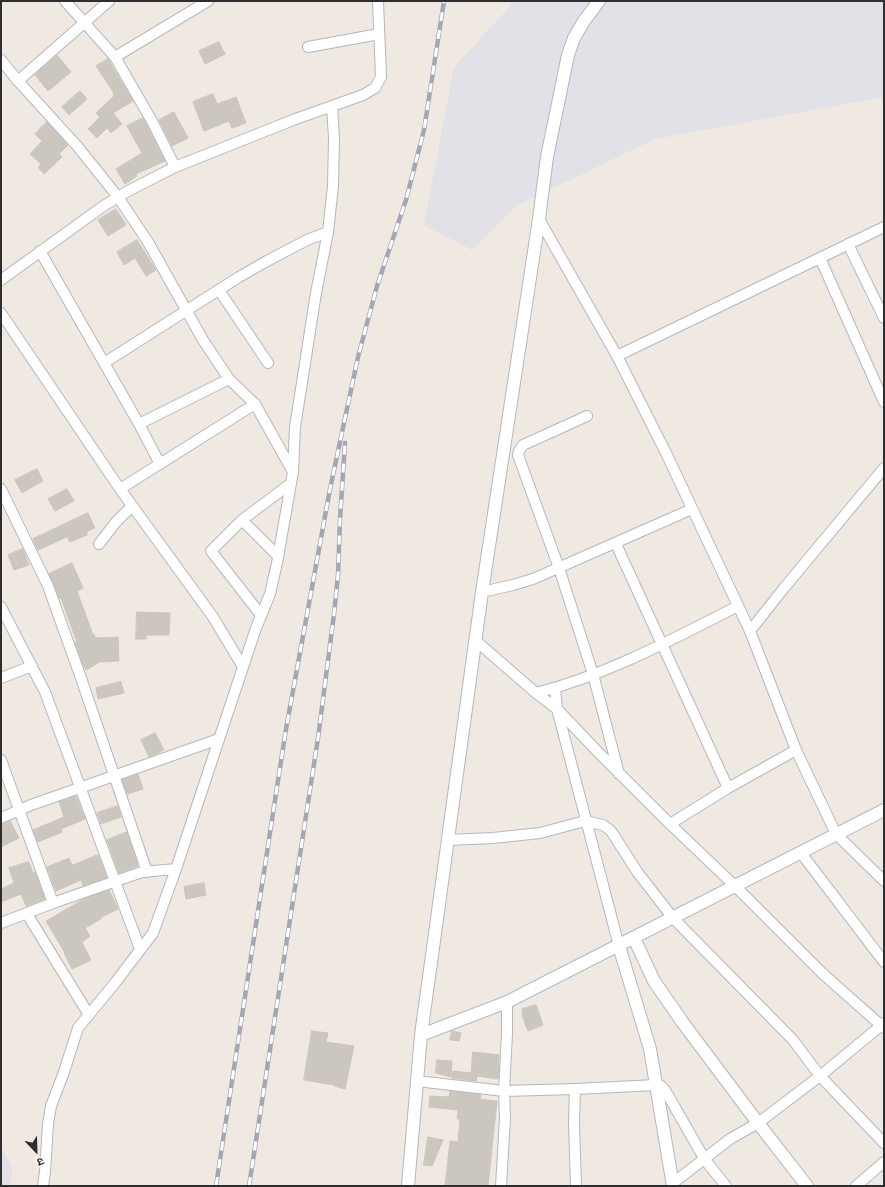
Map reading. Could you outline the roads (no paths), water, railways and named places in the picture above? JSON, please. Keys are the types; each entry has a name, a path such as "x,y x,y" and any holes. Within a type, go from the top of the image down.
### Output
{"street":[{"path":"65,1 115,57 153,123 175,168"},
{"path":"18,81 109,1"},
{"path":"115,57 208,1"},
{"path":"1,280 118,197 175,168 293,120 363,95 375,88 380,77 378,1"},
{"path":"408,1186 421,1035 475,640 539,219 547,157 568,55 574,38 584,21 599,1"},
{"path":"308,46 379,34"},
{"path":"1,60 78,147 118,197 148,242 202,340 229,379 255,404 293,472"},
{"path":"43,1186 50,1106 64,1072 78,1028 153,933 176,869 243,667 270,594 293,472 295,427 316,293 328,232 333,186 334,138 332,106"},
{"path":"539,219 617,356 666,453 750,632 796,750 836,834 884,881"},
{"path":"617,356 884,227"},
{"path":"104,363 218,290 267,261 307,240 328,232"},
{"path":"848,244 884,318"},
{"path":"40,251 139,424 160,464"},
{"path":"820,258 884,402"},
{"path":"218,290 268,363"},
{"path":"1,313 120,490 213,617 243,667"},
{"path":"139,424 229,379"},
{"path":"120,490 255,404"},
{"path":"587,416 523,445 519,451 520,462 559,568 593,674 620,774"},
{"path":"750,632 784,588 884,468"},
{"path":"261,615 211,551 242,520 290,484"},
{"path":"1,489 48,586 147,872"},
{"path":"99,544 116,522 132,506"},
{"path":"482,592 534,579 692,510"},
{"path":"242,520 278,556"},
{"path":"616,544 728,788"},
{"path":"536,693 555,688 593,674 662,645 738,606"},
{"path":"1,607 45,692 140,949"},
{"path":"475,640 536,693 557,709 670,824 735,886 822,973 883,1025 758,1124 730,1139 673,1185 650,1049 619,946 586,821 557,709 555,688"},
{"path":"1,678 32,666"},
{"path":"1,818 219,739"},
{"path":"670,824 728,788 796,750"},
{"path":"1,760 53,903"},
{"path":"421,1035 507,1002 884,810"},
{"path":"448,840 493,838 540,833 586,821 603,824 611,831 638,873 674,918 794,1040 820,1076 884,1143"},
{"path":"801,853 884,962"},
{"path":"1,923 142,872 176,869"},
{"path":"27,914 89,1014"},
{"path":"634,938 654,982 758,1124 807,1186"},
{"path":"501,1186 505,1118 504,1091 507,1002"},
{"path":"417,1081 504,1091 661,1086 665,1090 704,1160 726,1186"},
{"path":"575,1089 574,1123 576,1186"},
{"path":"856,1186 884,1162"}],"railway":[{"path":"216,1186 286,729 330,489 358,357 377,286 406,200 424,130 444,1"},
{"path":"249,1186 318,738 338,575 345,443"}]}
